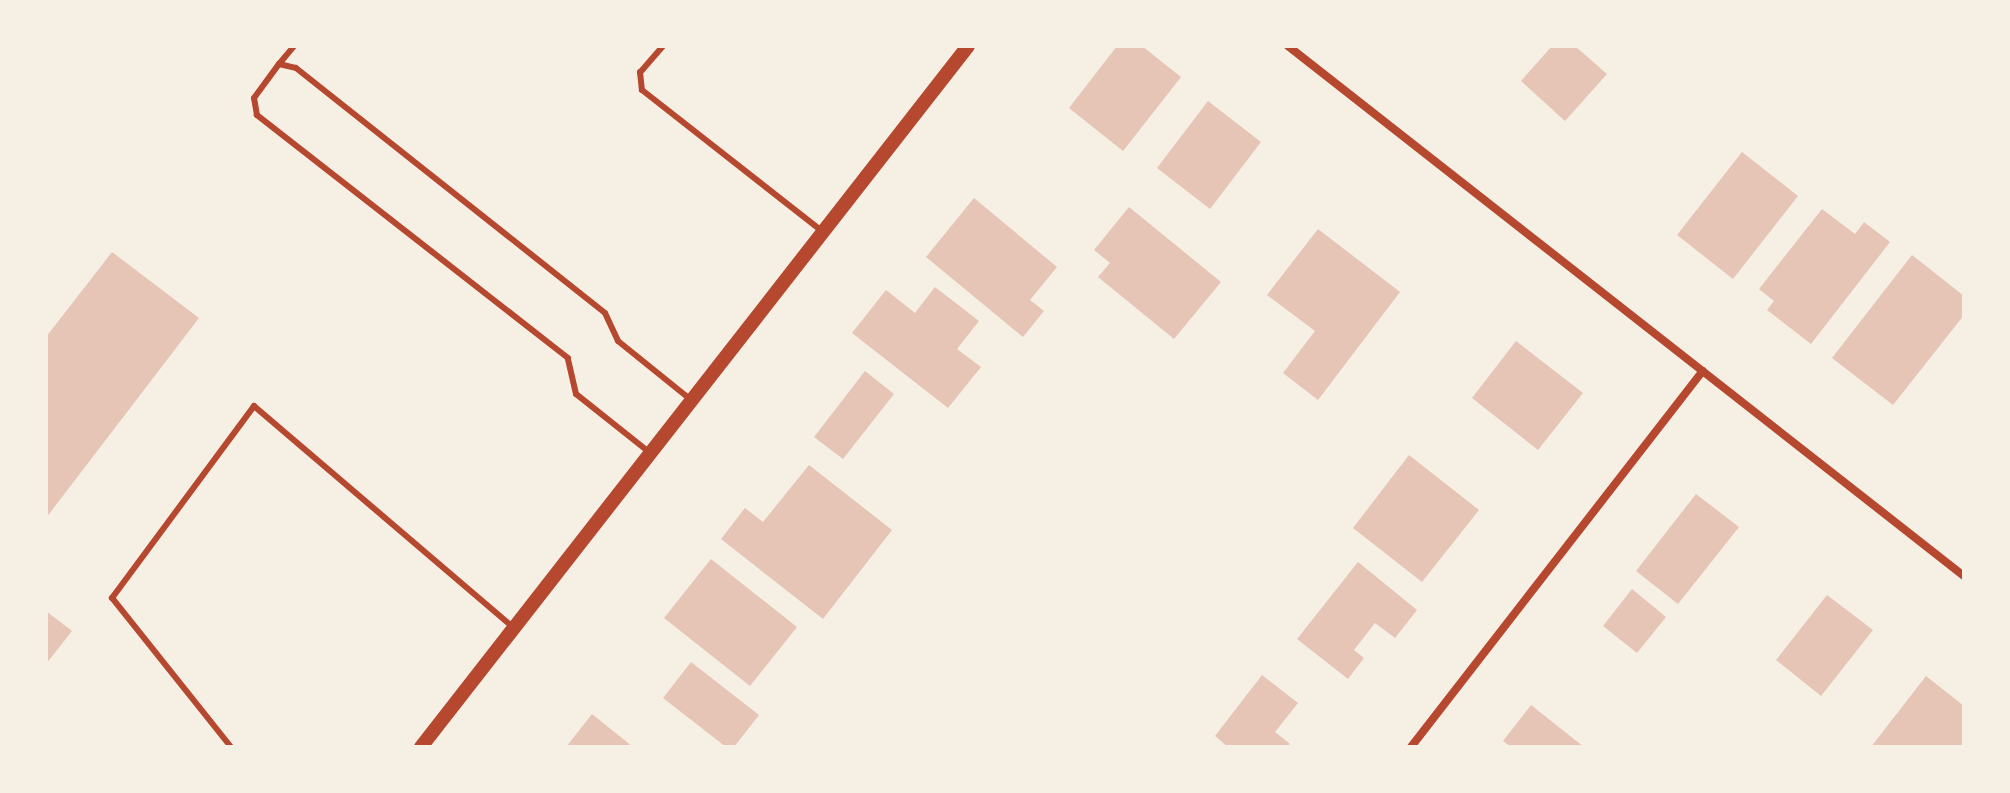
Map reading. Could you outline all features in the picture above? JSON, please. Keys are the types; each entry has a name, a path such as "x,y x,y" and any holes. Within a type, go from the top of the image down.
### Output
{"street":[{"path":"421,747 968,46"},
{"path":"1288,46 1964,576"},
{"path":"1411,747 1703,371"}],"lane":[{"path":"294,46 254,98 257,115 568,358 576,394 650,453"},
{"path":"663,46 640,72 642,90 823,232"},
{"path":"279,64 296,68 605,313 618,341 691,400"},
{"path":"231,747 112,598 254,406 514,628"}],"building":[{"path":"1117,46 1142,46 1181,77 1123,151 1069,108"},
{"path":"1552,46 1575,46 1607,74 1565,121 1521,81"},
{"path":"1208,101 1261,142 1210,209 1157,168"},
{"path":"1742,152 1798,196 1733,279 1677,235"},
{"path":"974,198 1057,267 1030,300 1044,311 1023,337 926,257"},
{"path":"1129,207 1221,282 1174,339 1098,277 1110,263 1094,250"},
{"path":"1822,209 1855,234 1864,222 1890,242 1811,344 1767,310 1774,301 1759,289"},
{"path":"1318,229 1400,292 1318,400 1283,373 1315,331 1267,295"},
{"path":"112,252 199,318 46,518 46,337"},
{"path":"1912,255 1964,296 1964,315 1893,405 1832,358"},
{"path":"935,287 979,321 957,349 981,367 948,408 852,333 886,290 915,313"},
{"path":"1516,341 1583,393 1538,450 1472,398"},
{"path":"865,371 894,394 843,459 814,437"},
{"path":"1409,455 1479,510 1422,582 1353,528"},
{"path":"809,465 892,530 823,619 721,539 745,508 763,522"},
{"path":"1696,494 1739,527 1678,604 1636,571"},
{"path":"711,559 797,627 750,686 664,618"},
{"path":"1358,562 1417,610 1395,638 1375,623 1354,650 1364,658 1348,679 1297,639"},
{"path":"1632,589 1666,617 1637,653 1603,626"},
{"path":"1827,595 1873,630 1821,696 1776,660"},
{"path":"46,611 72,631 46,664"},
{"path":"691,662 759,715 734,747 726,747 663,698"},
{"path":"1262,675 1298,703 1275,732 1290,744 1288,747 1228,747 1215,736"},
{"path":"1926,676 1964,706 1964,742 1960,747 1871,747"},
{"path":"1531,705 1584,747 1511,747 1503,741"},
{"path":"592,714 633,747 566,747"}]}
